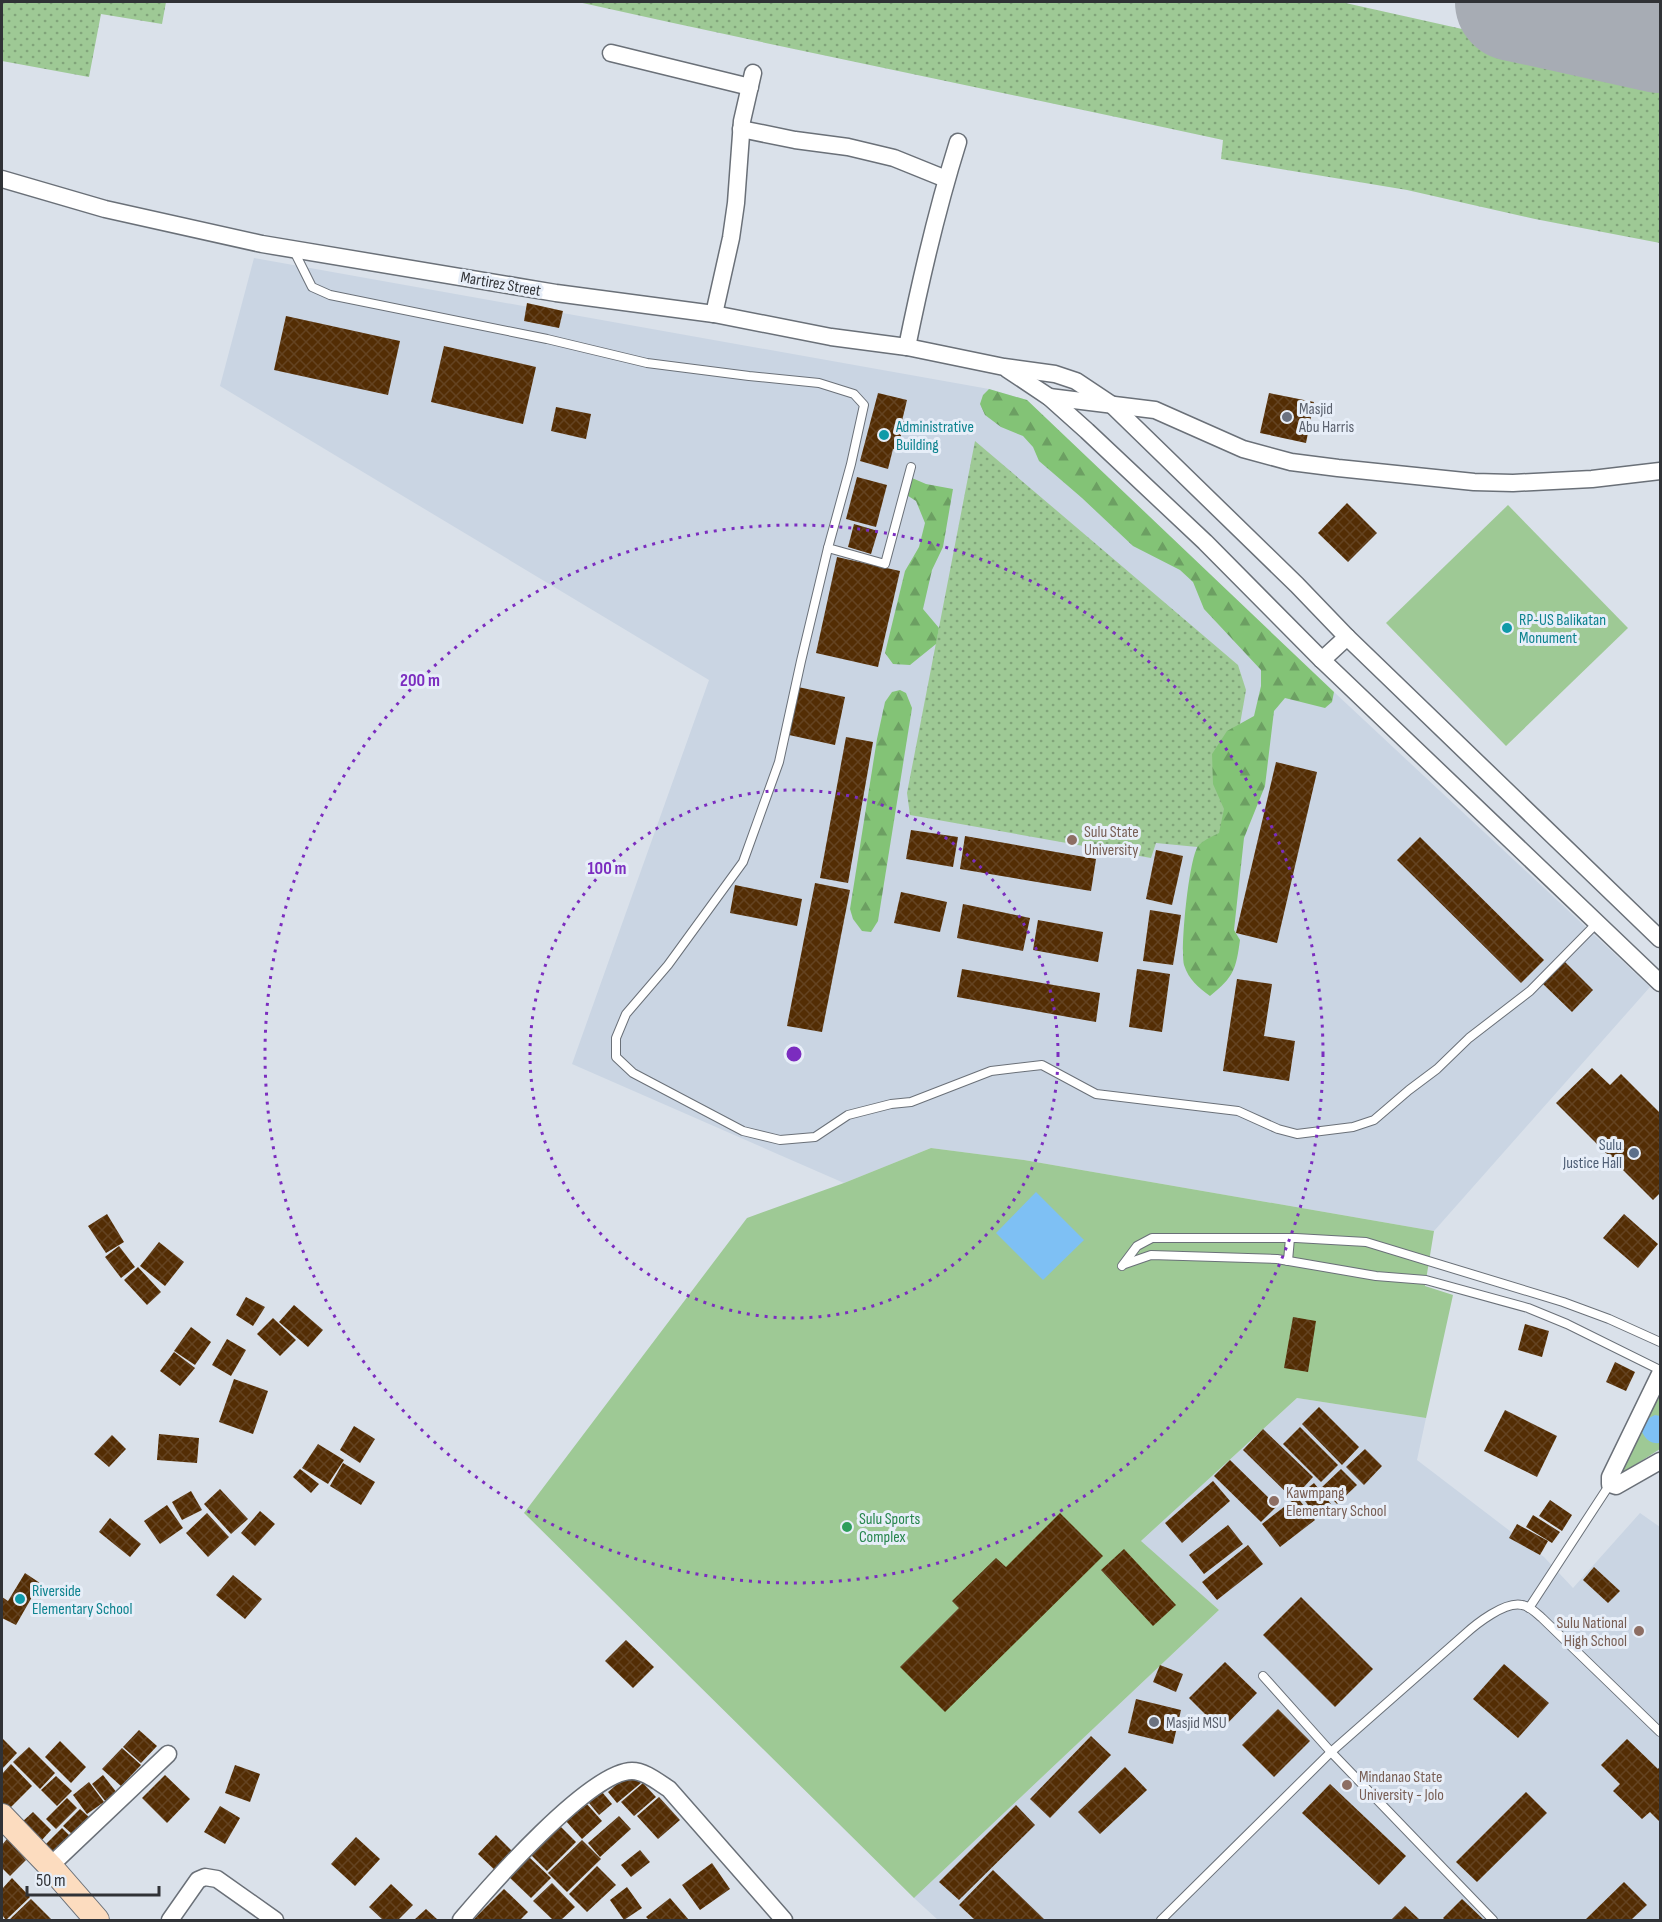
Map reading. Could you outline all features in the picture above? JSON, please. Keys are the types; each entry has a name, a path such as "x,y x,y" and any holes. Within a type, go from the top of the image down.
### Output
{"main road":[{"path":"2,1816 98,1920"}],"street":[{"path":"611,53 751,80 741,129 731,238 714,314"},
{"path":"741,129 795,140 848,147 894,158 946,178"},
{"path":"907,347 946,178 958,142"},
{"name":"Martirez Street","path":"2,179 105,209 262,244 556,293 714,314 831,337 907,347 1066,377 1087,387 1112,405 1297,585 1347,637 1660,939"},
{"path":"1004,367 1049,397 1205,542 1322,660 1660,983"},
{"path":"1049,397 1155,410 1243,449 1292,462 1328,467 1474,482 1513,483 1592,479 1660,471"},
{"path":"1322,660 1347,637"},
{"path":"1660,1372 1610,1477 1610,1484 1616,1486 1660,1461"},
{"path":"50,1866 168,1754"},
{"path":"461,1920 552,1822 598,1785 622,1772 639,1771 669,1789 784,1920"},
{"path":"170,1920 198,1880 205,1877 217,1879 275,1920"}],"lane":[{"path":"292,248 312,287 330,295 547,339 647,363 819,383 854,394 864,405 801,661 779,762 743,862 668,965 626,1014 616,1038 616,1057 633,1073 742,1131 780,1140 815,1137 848,1115 891,1104 911,1102 991,1071 1042,1065 1096,1094 1238,1111 1278,1129 1297,1134 1353,1127 1374,1120 1437,1069 1469,1038 1530,991 1597,923"},
{"path":"828,548 885,564 911,467"},
{"path":"1660,1342 1609,1319 1563,1302 1366,1242 1290,1238 1152,1238 1137,1246 1122,1266 1151,1255 1277,1259 1376,1276 1426,1280 1527,1308 1567,1323 1660,1372"},
{"path":"1288,1261 1290,1238"},
{"path":"1529,1608 1610,1484"},
{"path":"1161,1920 1331,1752 1476,1624 1510,1605 1520,1604 1529,1608 1660,1732"},
{"path":"1263,1676 1331,1752 1493,1920"}],"shaded area":[{"name":"Sulu State University","path":"254,258 989,389 1027,400 1334,692 1650,987 1434,1231 1024,1160 931,1148 844,1183 572,1064 709,680 220,386"},
{"name":"Mindanao State University - Jolo","path":"1297,1398 1426,1418 1417,1460 1544,1557 1573,1588 1640,1513 1660,1527 1660,1920 938,1920 914,1898 1219,1610 1140,1542"}],"green space":[{"path":"2,2 166,2 162,24 101,14 89,77 2,61"},
{"path":"578,2 1341,2 1660,73 1660,243 1535,219 1407,190 1221,159 1223,140"},
{"path":"989,389 1027,400 1334,692 1332,702 1325,708 1285,698 1274,711 1265,786 1244,838 1234,930 1240,940 1237,958 1229,978 1210,996 1194,983 1184,965 1183,941 1189,883 1195,852 1201,843 1219,833 1224,809 1213,784 1212,754 1227,731 1254,716 1261,686 1261,670 1204,609 1193,582 1180,570 1133,546 1039,461 1033,447 1023,436 1001,427 985,415 980,404 983,395"},
{"path":"975,441 1238,665 1246,690 1218,849 1156,843 1151,858 910,815 907,793"},
{"path":"905,475 926,484 953,489 943,547 932,570 923,609 939,628 936,644 910,665 893,664 885,653 905,571 919,547 925,523 916,501 902,492"},
{"path":"1508,505 1628,628 1506,746 1386,623"},
{"path":"900,690 906,693 912,708 878,921 871,932 862,931 853,919 850,909 885,702 892,692"},
{"name":"Sulu Sports Complex","path":"931,1148 1024,1160 1434,1231 1425,1286 1453,1295 1426,1418 1297,1398 1141,1541 1219,1610 914,1898 524,1513 747,1218"},
{"path":"1660,1380 1660,1449 1613,1479"}],"water":[{"path":"1036,1192 1084,1240 1043,1280 996,1233"},
{"path":"1655,1415 1660,1416 1660,1443 1649,1441 1642,1432 1647,1419"}],"building":[{"path":"527,303 563,311 559,328 524,321"},
{"path":"286,316 400,341 388,395 274,370"},
{"path":"444,346 536,367 523,424 431,402"},
{"name":"Administrative Building","path":"878,393 907,400 902,421 905,421 897,450 893,449 888,469 860,461"},
{"name":"Masjid Abu Harris","path":"1269,393 1314,402 1306,443 1260,433"},
{"path":"556,407 591,414 586,439 551,431"},
{"path":"857,477 887,485 876,527 846,519"},
{"path":"1347,503 1377,533 1348,562 1318,533"},
{"path":"854,524 878,531 871,554 848,547"},
{"path":"837,557 900,571 878,667 816,653"},
{"path":"798,687 845,697 835,745 789,735"},
{"path":"846,737 873,742 848,883 820,878"},
{"path":"1276,762 1317,772 1277,943 1236,933"},
{"path":"911,830 958,837 953,867 906,859"},
{"path":"965,836 1096,859 1091,891 960,869"},
{"path":"1420,837 1544,960 1521,983 1397,860"},
{"path":"1156,850 1183,856 1172,905 1146,899"},
{"path":"815,883 850,890 822,1032 787,1026"},
{"path":"735,885 802,899 797,926 730,913"},
{"path":"901,892 947,902 940,932 894,923"},
{"path":"963,904 1030,918 1023,951 957,938"},
{"path":"1150,910 1181,915 1173,965 1143,961"},
{"path":"1038,920 1103,932 1098,962 1033,950"},
{"path":"1564,961 1593,990 1572,1012 1542,983"},
{"path":"962,969 1100,993 1096,1022 957,997"},
{"path":"1137,969 1170,974 1162,1032 1129,1027"},
{"path":"1237,979 1272,984 1264,1036 1295,1041 1289,1081 1223,1071"},
{"name":"Sulu Justice Hall","path":"1592,1068 1610,1085 1621,1074 1660,1113 1660,1193 1653,1200 1556,1103"},
{"path":"107,1214 124,1242 106,1253 88,1226"},
{"path":"1624,1214 1658,1244 1638,1268 1603,1238"},
{"path":"159,1242 184,1262 165,1286 140,1266"},
{"path":"119,1246 135,1267 121,1278 105,1257"},
{"path":"138,1267 161,1292 147,1305 124,1280"},
{"path":"246,1297 265,1307 253,1326 236,1315"},
{"path":"294,1305 323,1330 308,1347 279,1322"},
{"path":"1293,1317 1316,1321 1308,1372 1284,1368"},
{"path":"273,1318 296,1340 280,1356 257,1334"},
{"path":"1525,1324 1549,1331 1542,1357 1518,1350"},
{"path":"191,1327 211,1342 195,1365 174,1351"},
{"path":"227,1339 246,1350 231,1376 212,1365"},
{"path":"174,1352 195,1368 180,1386 160,1371"},
{"path":"1615,1362 1635,1372 1626,1391 1606,1382"},
{"path":"234,1379 268,1391 253,1434 219,1422"},
{"path":"1319,1407 1359,1447 1342,1465 1302,1424"},
{"path":"1505,1410 1557,1436 1537,1477 1484,1451"},
{"path":"354,1426 375,1439 360,1463 340,1450"},
{"path":"1300,1427 1338,1465 1321,1482 1283,1444"},
{"path":"1263,1429 1313,1477 1293,1499 1243,1450"},
{"path":"159,1434 199,1438 197,1463 157,1460"},
{"path":"112,1435 126,1449 109,1467 94,1454"},
{"path":"318,1444 344,1460 328,1484 302,1468"},
{"path":"1365,1449 1382,1466 1364,1485 1346,1467"},
{"path":"1230,1460 1277,1506 1261,1522 1214,1476"},
{"path":"343,1463 375,1482 361,1505 330,1486"},
{"path":"300,1469 319,1484 311,1493 293,1477"},
{"path":"1341,1469 1357,1485 1337,1504 1321,1488"},
{"path":"1213,1481 1230,1501 1182,1543 1165,1523"},
{"path":"1314,1483 1331,1504 1316,1516 1300,1494"},
{"path":"220,1489 248,1519 231,1534 204,1504"},
{"path":"191,1491 202,1510 182,1520 172,1502"},
{"path":"1297,1497 1315,1520 1280,1547 1262,1524"},
{"path":"1550,1500 1572,1515 1562,1531 1539,1516"},
{"path":"167,1505 183,1528 160,1544 144,1521"},
{"path":"260,1511 275,1524 255,1546 241,1533"},
{"path":"207,1513 229,1537 208,1557 186,1533"},
{"path":"1060,1513 1103,1556 945,1712 900,1667 959,1608 952,1601 996,1558 1006,1567"},
{"path":"1533,1515 1560,1532 1552,1543 1526,1527"},
{"path":"110,1518 141,1544 130,1557 99,1532"},
{"path":"1517,1524 1548,1541 1540,1555 1509,1538"},
{"path":"1228,1525 1243,1544 1204,1574 1189,1555"},
{"path":"1248,1545 1263,1564 1217,1600 1202,1582"},
{"path":"1124,1549 1176,1605 1153,1626 1101,1570"},
{"path":"1594,1567 1620,1591 1608,1603 1583,1580"},
{"name":"Riverside Elementary School","path":"25,1573 40,1583 16,1625 2,1618 2,1597 8,1601"},
{"path":"233,1575 262,1599 245,1619 216,1595"},
{"path":"1301,1597 1373,1669 1335,1707 1263,1635"},
{"path":"626,1640 654,1667 633,1688 605,1661"},
{"path":"1225,1662 1257,1693 1221,1730 1189,1698"},
{"path":"1504,1664 1549,1703 1518,1738 1473,1699"},
{"path":"1160,1665 1183,1674 1176,1692 1153,1682"},
{"name":"Masjid MSU","path":"1136,1699 1181,1710 1173,1744 1128,1733"},
{"path":"1278,1709 1310,1741 1274,1777 1242,1745"},
{"path":"139,1730 157,1746 141,1763 123,1747"},
{"path":"1091,1736 1111,1755 1050,1818 1030,1799"},
{"path":"2,1738 17,1753 2,1769"},
{"path":"1627,1739 1658,1769 1660,1766 1660,1822 1650,1812 1642,1819 1613,1791 1620,1784 1601,1765"},
{"path":"60,1741 86,1767 71,1783 45,1757"},
{"path":"29,1747 55,1773 40,1789 13,1762"},
{"path":"122,1748 141,1765 121,1786 102,1769"},
{"path":"11,1764 32,1786 9,1809 2,1803 2,1774"},
{"path":"235,1765 260,1774 250,1802 225,1793"},
{"path":"1125,1767 1147,1790 1100,1834 1078,1812"},
{"path":"631,1772 641,1783 617,1803 608,1792"},
{"path":"103,1775 117,1793 106,1802 92,1784"},
{"path":"165,1775 190,1799 167,1823 142,1798"},
{"path":"56,1776 72,1791 57,1806 41,1790"},
{"path":"89,1782 104,1802 87,1814 73,1795"},
{"path":"643,1783 656,1797 634,1816 621,1802"},
{"path":"1330,1784 1406,1856 1379,1885 1302,1813"},
{"path":"602,1792 612,1804 599,1815 589,1803"},
{"path":"1526,1792 1547,1813 1477,1882 1456,1862"},
{"path":"659,1797 680,1820 658,1839 637,1816"},
{"path":"67,1798 77,1808 56,1829 46,1819"},
{"path":"586,1803 602,1821 582,1839 566,1821"},
{"path":"1016,1805 1035,1825 959,1900 939,1882"},
{"path":"220,1806 240,1818 225,1844 204,1832"},
{"path":"80,1809 89,1817 72,1834 63,1826"},
{"path":"33,1812 51,1830 41,1841 22,1822"},
{"path":"619,1816 631,1829 600,1857 588,1843"},
{"path":"558,1824 576,1842 547,1871 529,1853"},
{"path":"62,1828 72,1838 56,1854 46,1844"},
{"path":"496,1835 516,1855 498,1873 478,1854"},
{"path":"356,1837 380,1859 355,1886 331,1864"},
{"path":"7,1839 26,1860 10,1876 2,1868 2,1845"},
{"path":"582,1840 601,1859 567,1892 548,1873"},
{"path":"640,1850 650,1862 631,1877 621,1865"},
{"path":"529,1857 551,1878 531,1898 509,1877"},
{"path":"712,1863 730,1889 700,1910 682,1885"},
{"path":"597,1866 616,1885 587,1912 569,1894"},
{"path":"993,1870 1045,1920 975,1920 959,1905"},
{"path":"12,1878 30,1897 6,1920 2,1915 2,1889"},
{"path":"1624,1882 1647,1905 1631,1920 1585,1920"},
{"path":"552,1883 575,1907 561,1920 553,1920 533,1901"},
{"path":"391,1884 413,1905 398,1920 383,1920 369,1907"},
{"path":"627,1887 642,1908 624,1920 610,1900"},
{"path":"504,1889 528,1912 520,1920 473,1920"},
{"path":"670,1898 689,1920 649,1920 646,1917"},
{"path":"31,1899 51,1919 9,1920"},
{"path":"1462,1899 1484,1920 1445,1920 1443,1918"},
{"path":"1405,1906 1420,1920 1391,1920"},
{"path":"426,1909 438,1920 414,1920"}],"runway":[{"path":"1514,2 1660,34"}],"place":[{"name":"Masjid Abu Harris","path":"1287,417"},
{"name":"Administrative Building","path":"884,435"},
{"name":"RP-US Balikatan Monument","path":"1507,628"},
{"name":"Sulu State University","path":"1072,840"},
{"name":"Sulu Justice Hall","path":"1634,1153"},
{"name":"Kawmpang Elementary School","path":"1274,1501"},
{"name":"Sulu Sports Complex","path":"847,1527"},
{"name":"Riverside Elementary School","path":"20,1599"},
{"name":"Sulu National High School","path":"1639,1631"},
{"name":"Masjid MSU","path":"1154,1722"},
{"name":"Mindanao State University - Jolo","path":"1347,1785"}]}
